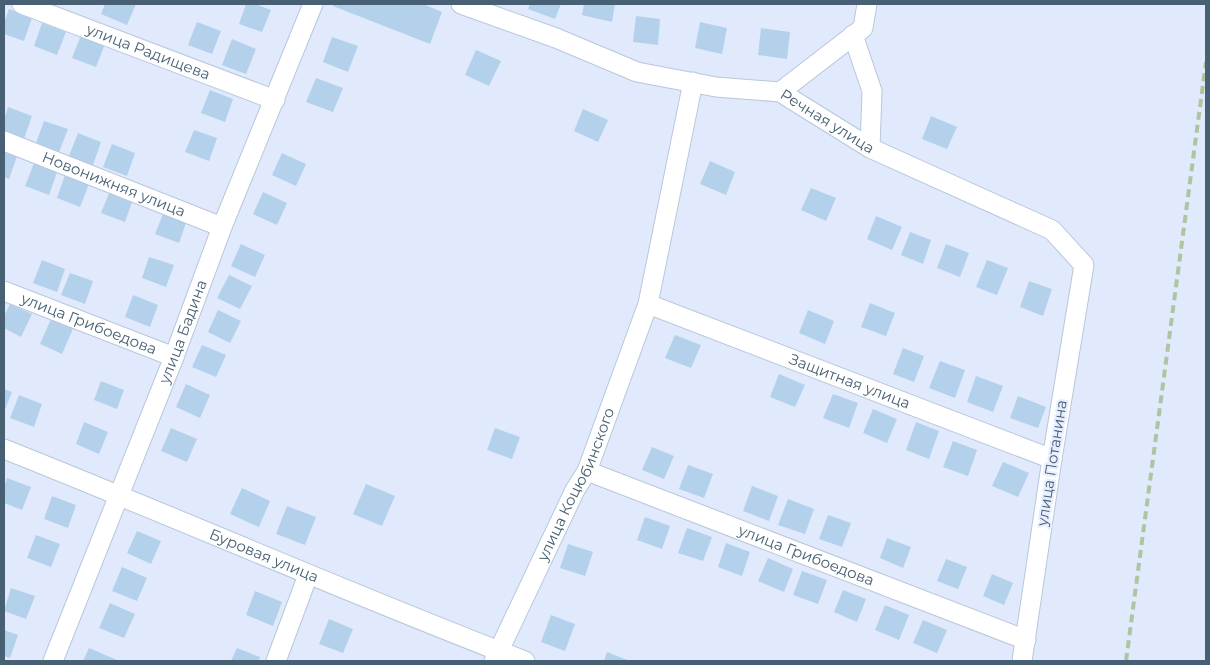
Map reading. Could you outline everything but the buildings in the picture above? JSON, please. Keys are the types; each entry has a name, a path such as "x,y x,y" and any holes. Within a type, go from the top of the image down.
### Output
{"street":[{"name":"улица Радищева","path":"22,4 275,100"},
{"name":"улица Бадина","path":"53,661 174,358 222,227 313,4"},
{"name":"Речная улица","path":"461,4 556,38 637,72 716,87 780,92 870,148 1052,230 1084,265"},
{"path":"780,92 863,28 868,4"},
{"path":"853,35 872,91 870,148"},
{"name":"улица Коцюбинского","path":"496,656 575,490 587,471 648,304 693,82"},
{"name":"Новонижняя улица","path":"4,141 222,227"},
{"name":"улица Потанина","path":"1022,661 1052,459 1084,265"},
{"name":"улица Грибоедова","path":"4,291 174,358"},
{"name":"Защитная улица","path":"648,304 1052,459"},
{"name":"Буровая улица","path":"4,449 119,495 496,656 525,661"},
{"name":"улица Грибоедова","path":"587,471 1026,640"},
{"path":"276,661 308,575"}],"railway":[{"path":"1126,661 1206,62"}]}
